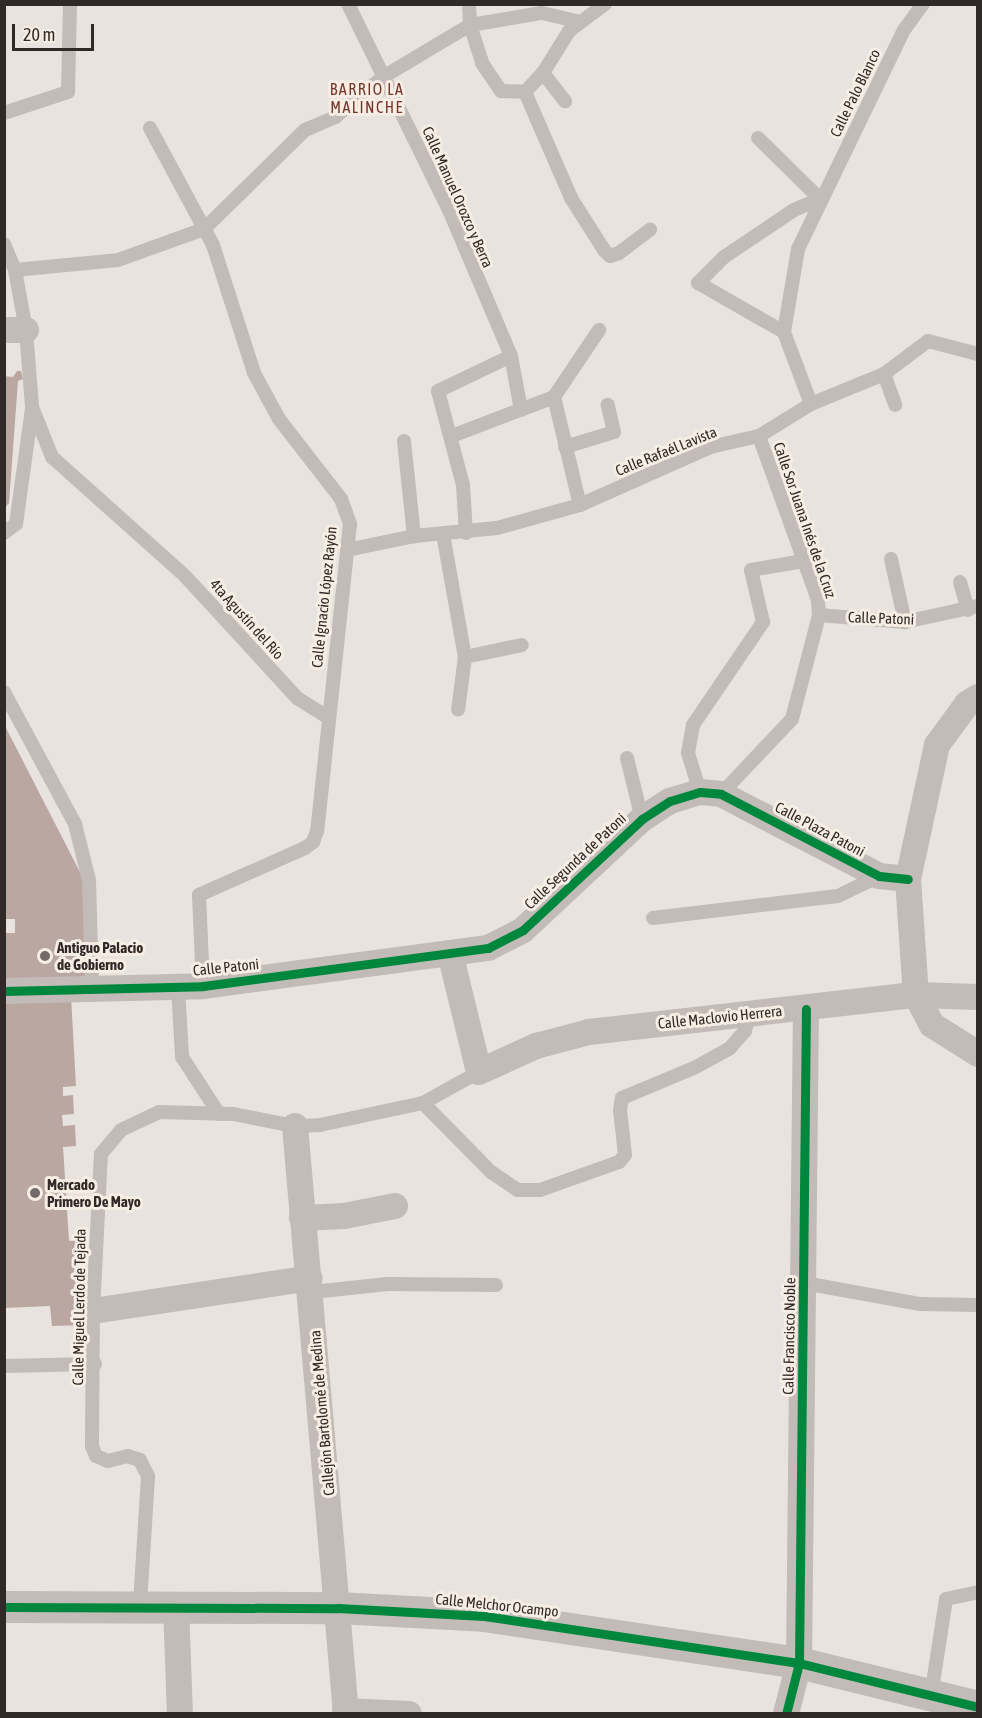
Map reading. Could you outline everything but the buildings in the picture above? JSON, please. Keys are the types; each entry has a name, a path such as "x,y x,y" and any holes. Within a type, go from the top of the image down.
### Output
{"street":[{"path":"978,697 967,704 937,745 908,879 916,995 932,1025 978,1054"},
{"name":"Calle Segunda de Patoni","path":"450,953 488,948 523,930 642,819 670,801 711,793"},
{"name":"Calle Plaza Patoni","path":"711,793 879,876 908,879"},
{"name":"Calle Patoni","path":"4,991 191,986 450,953"},
{"path":"450,953 479,1072"},
{"name":"Calle Maclovio Herrera","path":"479,1072 536,1046 589,1032 750,1011 806,1010 916,995 978,996"},
{"name":"Calle Francisco Noble","path":"786,1713 799,1663 806,1010"},
{"name":"Callejón Bartolomé de Medina","path":"296,1126 302,1218 311,1285 346,1712"},
{"path":"302,1218 344,1216 395,1206"},
{"path":"93,1311 311,1285"},
{"name":"Calle Melchor Ocampo","path":"4,1606 140,1604 338,1608 484,1616 799,1663 931,1698 978,1707"},
{"path":"177,1605 180,1713"},
{"path":"346,1712 409,1713"}],"lane":[{"path":"4,113 68,92 70,4"},
{"name":"Calle Manuel Orozco y Berra","path":"348,4 449,210 511,356 521,410"},
{"path":"469,4 470,25 482,63 501,91 525,92 543,73 569,31 605,4"},
{"name":"Calle Palo Blanco","path":"820,199 904,30 923,4"},
{"path":"15,270 118,260 204,229 305,130 335,117 383,77 470,25 542,14 581,22"},
{"path":"543,73 565,100"},
{"path":"525,92 571,198 610,256 629,247 650,230"},
{"name":"Calle Ignacio López Rayón","path":"150,128 213,245 254,373 279,419 341,498 350,524 327,717"},
{"path":"758,138 820,199"},
{"path":"784,332 698,283 724,257 794,210 820,199"},
{"path":"812,404 784,332 798,249 820,199"},
{"name":"4ta Agustín del Río","path":"4,244 15,270 15,330 32,407 52,456 185,576 297,698 327,717"},
{"path":"452,436 554,397 599,330"},
{"name":"Calle Rafaél Lavista","path":"347,550 414,536 466,534 580,505 710,447 759,436 812,404 884,374 928,341 978,354"},
{"path":"466,534 462,485 452,436 438,391 511,356"},
{"path":"884,374 895,405"},
{"path":"554,397 580,505"},
{"path":"565,447 614,432 608,405"},
{"path":"4,533 16,524 32,407"},
{"name":"Calle Sor Juana Inés de la Cruz","path":"759,436 818,600 819,615"},
{"path":"404,441 414,536"},
{"path":"443,534 465,657 458,710"},
{"path":"891,559 905,622"},
{"path":"711,793 688,753 693,725 763,622 751,570 803,561"},
{"path":"960,582 973,608"},
{"name":"Calle Patoni","path":"819,615 905,622 973,608"},
{"name":"Calle Segunda de Patoni","path":"711,793 792,719 819,615"},
{"path":"465,657 522,645"},
{"path":"4,692 75,824 89,880 92,988"},
{"path":"219,1114 182,1057 199,895 313,842 327,717"},
{"path":"627,758 642,819"},
{"path":"653,918 838,896 879,876"},
{"path":"423,1103 491,1172 518,1190 540,1190 619,1162 625,1155 620,1110 622,1098 696,1067 730,1048 745,1031 750,1011"},
{"name":"Calle Miguel Lerdo de Tejada","path":"140,1604 148,1476 140,1460 128,1456 108,1461 96,1456 92,1446 95,1364 93,1311 101,1154 122,1130 159,1112 219,1114 296,1126 320,1125 423,1103 479,1072"},
{"path":"804,1283 919,1304 978,1305"},
{"path":"311,1285 496,1285"},
{"path":"4,1366 95,1364"},
{"path":"931,1698 946,1599 978,1592"}],"cycle path":[{"path":"4,991 203,986 488,948 523,930 642,819 670,801 700,792 721,794 879,876 908,879"},
{"path":"786,1714 799,1663 806,1009"},
{"path":"4,1607 338,1608 484,1616 799,1663 978,1707"}],"place":[{"name":"Antiguo Palacio de Gobierno","path":"45,956"},
{"name":"Mercado Primero De Mayo","path":"35,1193"}],"district":[{"name":"BARRIO LA MALINCHE","path":"367,98"}]}
